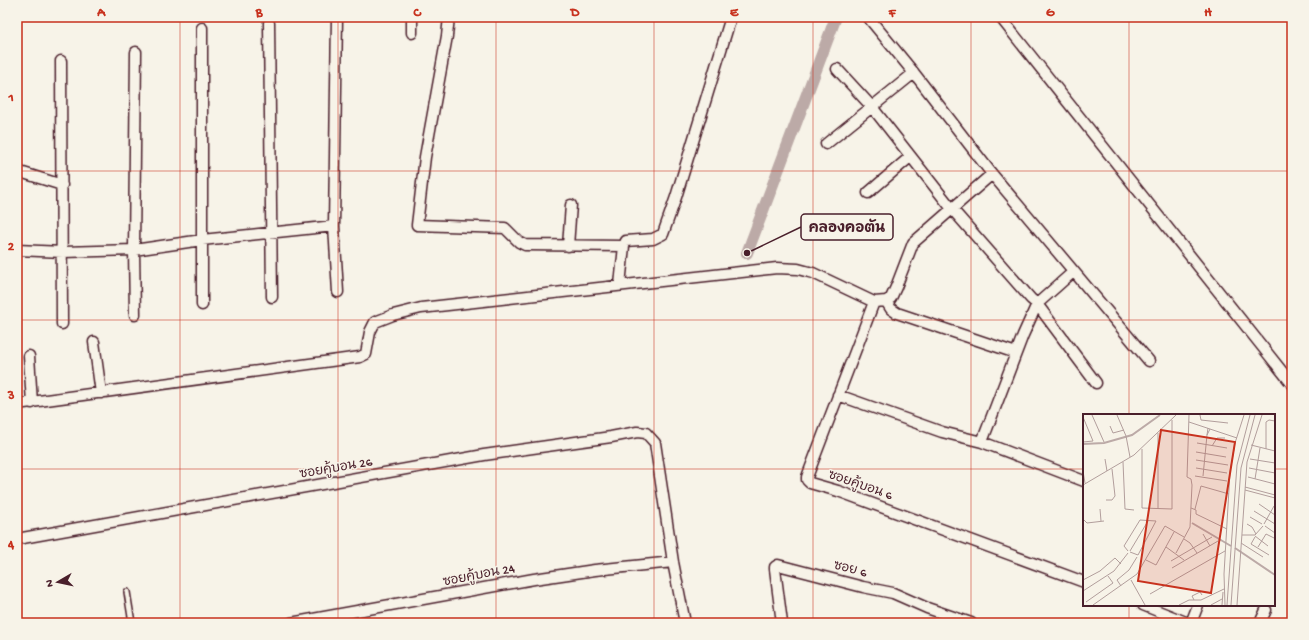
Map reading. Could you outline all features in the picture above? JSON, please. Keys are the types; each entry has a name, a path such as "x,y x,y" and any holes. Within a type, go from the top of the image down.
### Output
{"street":[{"path":"337,17 334,226 338,292"},
{"path":"412,17 412,33"},
{"path":"449,17 447,36 425,158 417,225 505,228 519,242 525,245 624,246"},
{"path":"620,285 624,246 626,241 653,239 663,234 676,197 731,17"},
{"path":"868,17 914,73 992,174 1149,362"},
{"path":"1000,17 1292,384"},
{"path":"269,23 272,297"},
{"path":"202,28 202,305"},
{"path":"134,315 136,52"},
{"path":"61,61 63,252 62,324"},
{"path":"837,68 872,107 952,209 1037,304 1096,384"},
{"path":"826,144 914,73"},
{"path":"868,193 910,157"},
{"path":"17,171 62,185"},
{"path":"17,404 360,357 366,354 370,332 375,322 393,315 421,308 777,268 798,268 874,302 886,301 891,298 913,243 992,174"},
{"path":"568,246 571,205"},
{"path":"17,250 63,252 134,250 202,240 334,226"},
{"path":"982,442 1037,304 1073,272"},
{"path":"886,301 891,309 897,313 1016,354"},
{"name":"ซอยคู้บอน 6","path":"874,302 807,480 810,483 838,490 1083,582"},
{"path":"94,342 101,393"},
{"path":"29,356 32,403"},
{"path":"838,395 942,432 982,442 1083,481"},
{"name":"ซอยคู้บอน 26","path":"17,539 484,455 637,432 646,433 655,443 673,562"},
{"path":"673,562 685,623"},
{"name":"ซอยคู้บอน 24","path":"291,623 534,579 595,570 673,562"},
{"name":"ซอย 6","path":"782,623 775,569 778,565 863,587 893,593 928,608 971,623"},
{"path":"1146,606 1190,623 1198,606"},
{"path":"1260,623 1266,610"}],"lane":[{"path":"127,592 132,623"}],"waterway":[{"path":"747,253 836,17"}],"place":[{"name":"คลองคอตัน","path":"747,253"}]}
